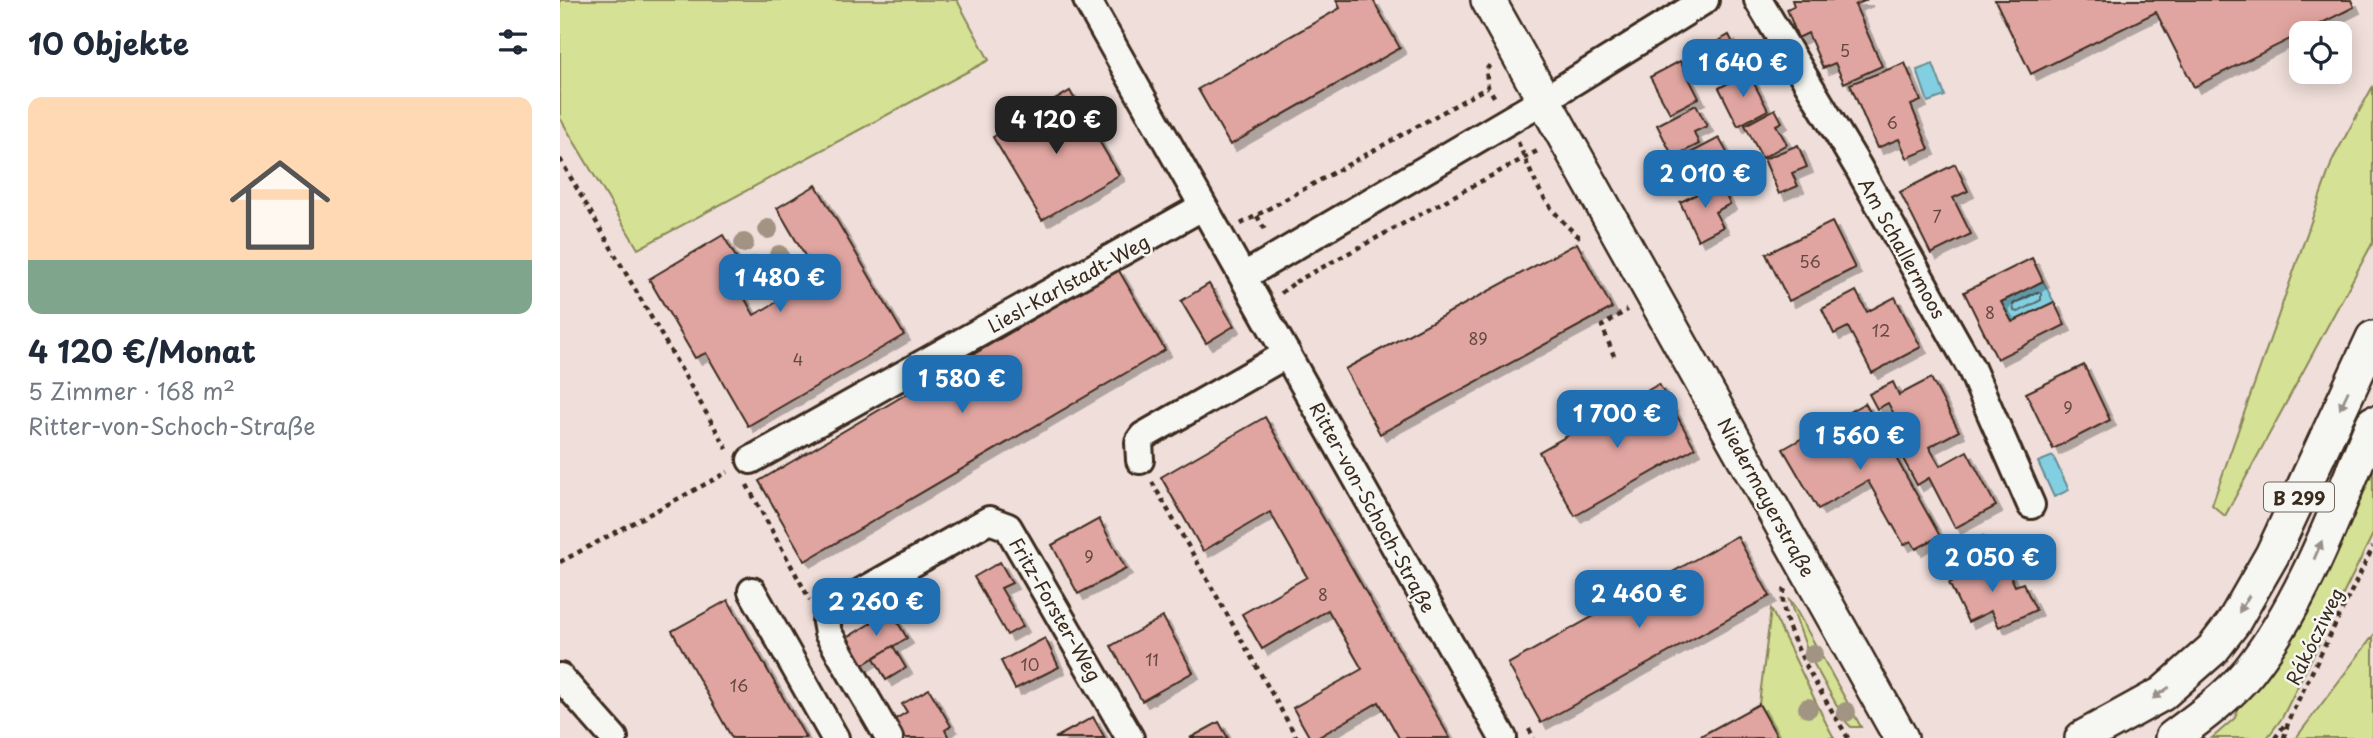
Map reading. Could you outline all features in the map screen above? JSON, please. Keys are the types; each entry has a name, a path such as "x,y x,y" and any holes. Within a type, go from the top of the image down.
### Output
{"main road":[{"name":"Niedermayerstraße","path":"1488,0 1542,101 1901,738"},
{"name":"B 299","path":"2082,738 2114,723 2162,694 2213,649 2233,623 2272,555 2373,338"},
{"name":"B 299","path":"2172,738 2208,712 2248,672 2284,621 2373,423"}],"street":[{"name":"Ritter-von-Schoch-Straße","path":"1087,0 1503,738"},
{"path":"1244,276 1542,101 1705,0"},
{"name":"Am Schallermoos","path":"1758,0 1858,167 1971,368 2031,505"},
{"name":"Liesl-Karlstadt-Weg","path":"744,463 1202,207"},
{"path":"1139,460 1143,436 1287,354"},
{"name":"Fritz-Forster-Weg","path":"826,622 835,607 989,520 1001,522 1008,527 1130,738"},
{"path":"752,592 835,738"},
{"path":"826,622 828,633 889,738"},
{"path":"560,677 614,738"}],"path":[{"path":"1219,235 1488,87 1509,120 1533,183 1554,215 1578,236 1618,233"},
{"path":"560,159 744,463 826,622"},
{"path":"1614,356 1602,326 1652,294"},
{"path":"1139,460 1297,738"},
{"path":"560,562 744,463"},
{"name":"Rákócziweg","path":"2284,738 2289,719 2373,547"},
{"path":"1801,557 1782,596 1786,621 1848,738"},
{"path":"2275,738 2289,719"}],"green space":[{"path":"560,0 957,0 989,60 638,249 560,118"},
{"path":"2373,86 2373,242 2225,516 2212,505 2333,159"},
{"path":"2373,468 2373,534 2282,718 2267,738 2212,738 2235,718 2240,703 2290,642 2321,589"},
{"path":"1789,600 1861,727 1851,727 1846,722 1810,657"},
{"path":"1771,609 1834,738 1778,738 1759,704"},
{"path":"2373,636 2373,738 2296,738"}],"water":[{"path":"1933,64 1945,96 1928,102 1917,70"},
{"path":"2043,281 2054,302 2012,322 2001,302"},
{"path":"2053,456 2069,490 2054,497 2038,462"}],"building":[{"path":"1336,0 1373,0 1400,48 1230,145 1198,89 1340,8"},
{"path":"1792,0 1867,0 1855,5 1882,66 1844,83 1835,63 1823,68 1808,33 1798,38 1787,9 1794,6"},
{"path":"1995,0 2351,0 2354,7 2326,21 2289,21 2289,40 2194,87 2156,12 2031,74"},
{"path":"1729,35 1748,72 1731,82 1711,45"},
{"path":"1680,61 1699,98 1670,113 1650,77"},
{"path":"1905,63 1921,101 1911,105 1929,149 1907,158 1899,139 1877,148 1850,84"},
{"path":"1748,72 1768,110 1738,126 1719,88"},
{"path":"1070,91 1119,175 1042,220 993,137"},
{"path":"1696,105 1707,126 1694,132 1699,144 1673,157 1657,125"},
{"path":"1775,109 1782,122 1776,125 1787,144 1762,158 1745,125"},
{"path":"1719,138 1729,156 1713,164 1721,177 1698,189 1681,158"},
{"path":"1798,145 1807,167 1792,173 1798,186 1779,194 1764,159"},
{"path":"1955,164 1968,191 1953,198 1971,234 1931,254 1900,192"},
{"path":"1720,183 1730,204 1715,212 1723,227 1698,240 1680,202"},
{"path":"816,185 904,335 748,426 706,353 695,358 649,279 723,235 751,283 740,290 754,315 818,278 777,208"},
{"path":"1832,222 1855,268 1789,301 1766,254"},
{"path":"1577,243 1612,308 1380,434 1345,369"},
{"path":"2032,258 2043,281 2001,302 2012,322 2054,302 2065,325 1997,359 1964,292"},
{"path":"1118,269 1165,350 805,561 759,481"},
{"path":"1209,284 1234,326 1206,343 1181,301"},
{"path":"1856,291 1867,312 1895,297 1921,347 1872,373 1848,327 1834,334 1822,309"},
{"path":"2084,365 2110,420 2053,449 2026,393"},
{"path":"1931,378 1959,431 1929,447 1940,466 1967,451 1996,506 1955,528 1929,478 1917,485 1902,457 1913,450 1888,403 1877,409 1869,394 1893,382 1899,395"},
{"path":"1659,384 1695,448 1575,516 1539,452"},
{"path":"1865,403 1940,536 1916,549 1911,541 1904,545 1868,481 1818,509 1783,449"},
{"path":"1265,417 1450,738 1399,738 1379,702 1317,738 1310,738 1293,708 1362,669 1328,610 1262,649 1242,614 1307,577 1270,512 1203,551 1161,477"},
{"path":"1099,519 1126,569 1078,594 1052,545"},
{"path":"1737,536 1770,596 1541,723 1508,664"},
{"path":"1983,536 1995,561 1974,571 1962,546"},
{"path":"2002,558 2015,586 2023,583 2036,610 1999,627 1991,611 1968,622 1949,583"},
{"path":"1000,562 1012,583 1001,588 1023,626 1007,635 974,577"},
{"path":"728,600 806,738 732,738 672,631"},
{"path":"891,611 907,638 862,665 846,638"},
{"path":"1163,617 1193,672 1142,701 1111,646"},
{"path":"1045,638 1059,667 1015,689 1001,661"},
{"path":"893,646 906,668 886,680 874,658"},
{"path":"929,689 951,726 945,730 949,738 905,738 894,720 907,712 902,704"},
{"path":"1759,704 1778,738 1697,738"},
{"path":"1093,717 1105,738 1055,738"},
{"path":"1219,722 1228,738 1190,738"}]}
